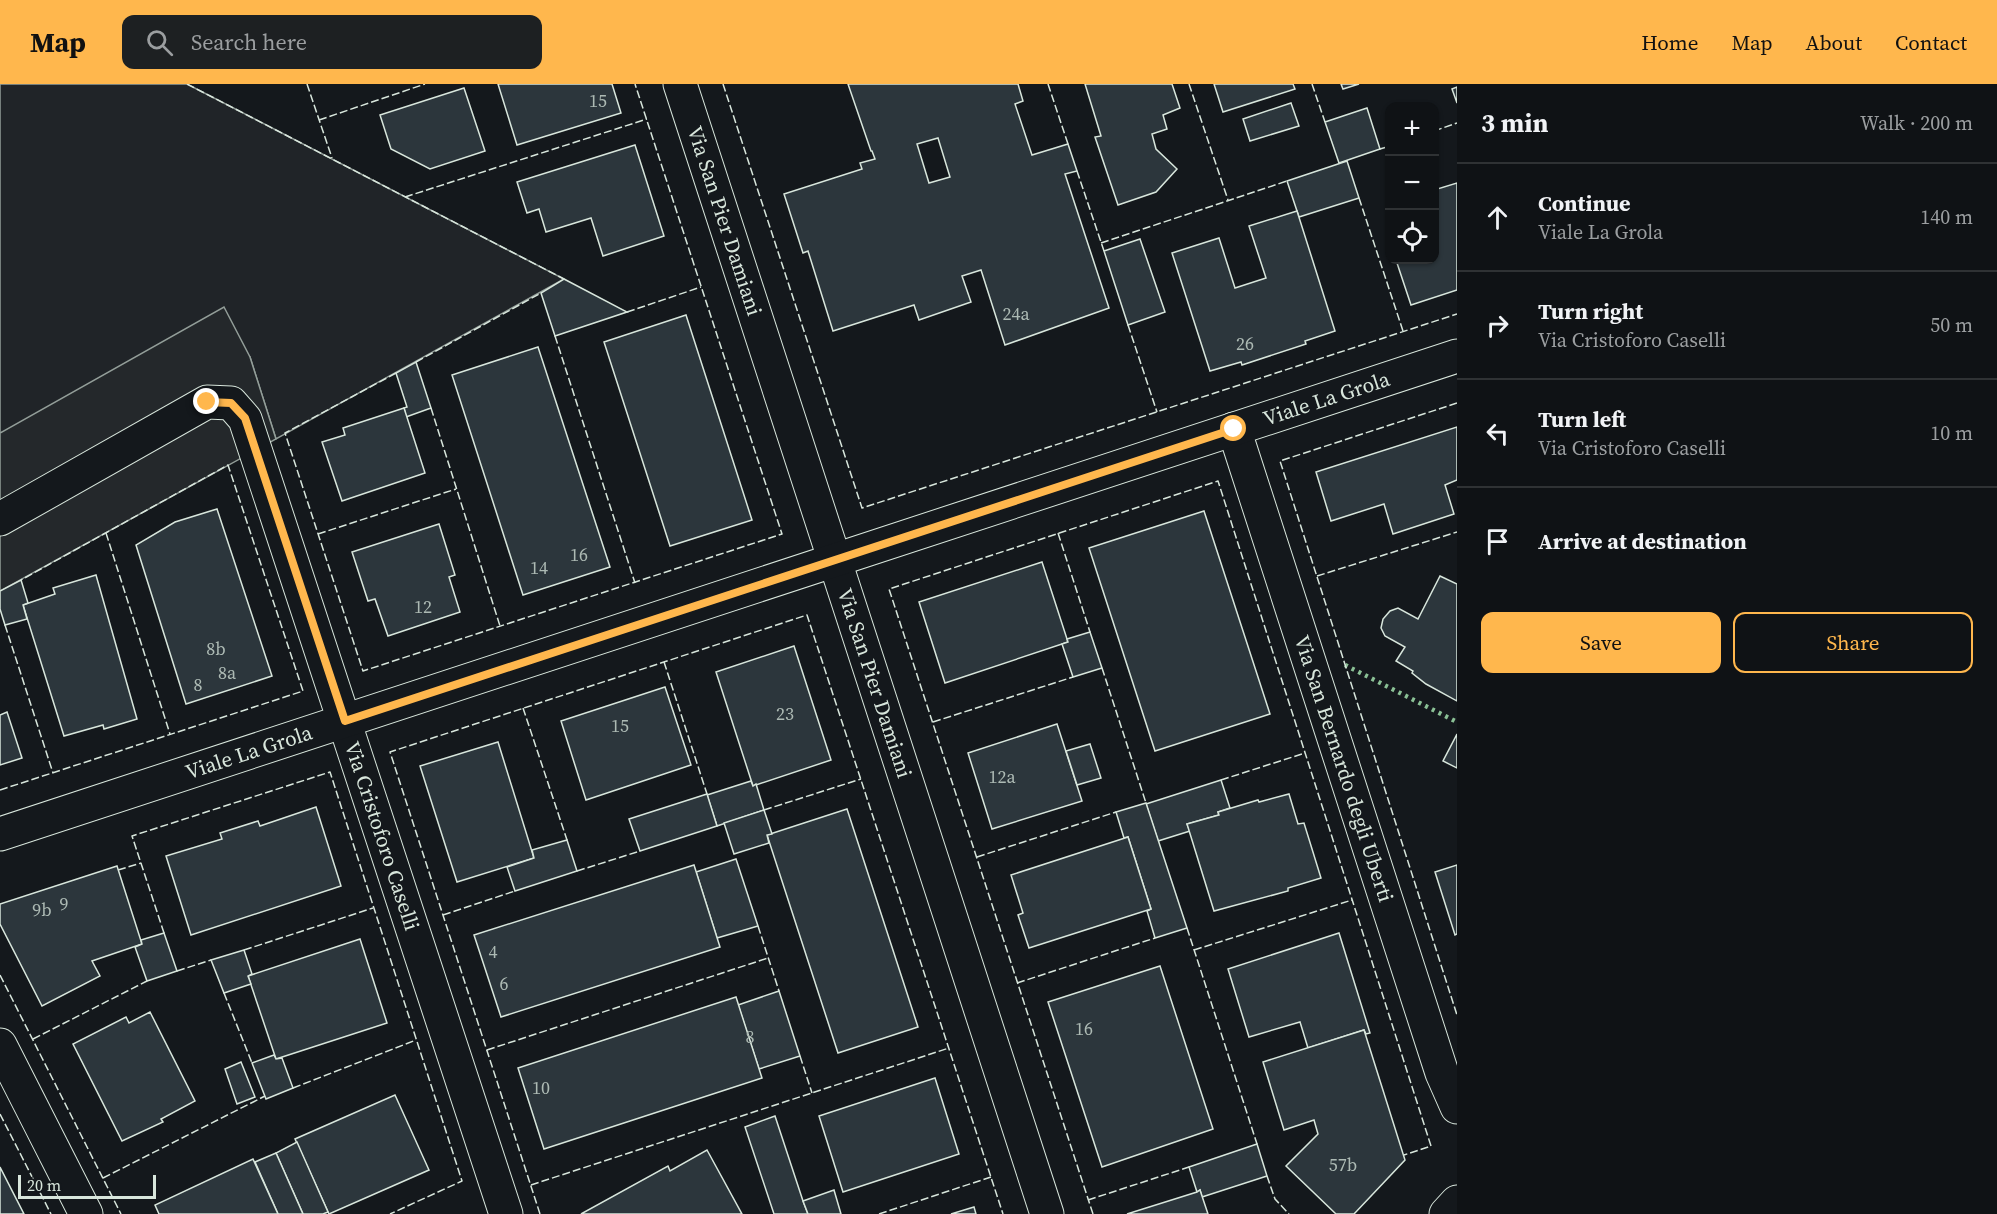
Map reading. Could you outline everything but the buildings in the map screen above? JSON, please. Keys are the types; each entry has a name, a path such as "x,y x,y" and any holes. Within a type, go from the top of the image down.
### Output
{"street":[{"name":"Via San Pier Damiani","path":"680,84 1047,1214"},
{"name":"Viale La Grola","path":"0,834 1457,356"},
{"name":"Via Cristoforo Caselli","path":"0,519 207,402 231,403 245,418 345,721 495,1210"},
{"name":"Via San Bernardo degli Uberti","path":"1234,429 1442,1073 1457,1107"},
{"path":"0,1044 86,1214"},
{"path":"1446,1214 1457,1202"}],"shaded area":[{"path":"0,84 187,84 564,279 276,439 250,357 0,433"},
{"path":"224,307 250,357 276,439 0,591 0,433"}],"hedge":[{"path":"1345,665 1457,722"}],"fence":[{"path":"187,84 564,279"},
{"path":"307,84 332,158"},
{"path":"319,120 425,84"},
{"path":"396,373 285,433 363,671 782,534 635,84"},
{"path":"723,84 862,508 1457,314"},
{"path":"1048,84 1068,144"},
{"path":"1189,84 1228,200"},
{"path":"1312,84 1325,122"},
{"path":"405,197 647,119"},
{"path":"1439,129 1457,123"},
{"path":"1380,149 1385,148"},
{"path":"1077,171 1104,251"},
{"path":"1101,243 1287,181"},
{"path":"1359,198 1403,331"},
{"path":"627,312 701,287"},
{"path":"416,362 541,293"},
{"path":"1128,325 1157,412"},
{"path":"555,336 635,583"},
{"path":"1457,403 1280,461 1457,1015"},
{"path":"431,408 500,626"},
{"path":"0,790 303,691 228,465 21,580"},
{"path":"1093,1214 889,589 1218,481 1431,1146 1404,1155"},
{"path":"318,534 456,489"},
{"path":"1317,576 1457,532"},
{"path":"106,533 170,734"},
{"path":"1058,533 1090,632"},
{"path":"540,1214 390,752 807,615 1003,1214"},
{"path":"5,625 53,773"},
{"path":"664,662 707,794"},
{"path":"1102,668 1146,803"},
{"path":"933,722 1073,677"},
{"path":"523,708 567,840"},
{"path":"1221,780 1305,753"},
{"path":"164,933 132,836 330,772 462,1181 390,1214"},
{"path":"764,810 861,779"},
{"path":"977,857 1116,812"},
{"path":"577,871 640,851"},
{"path":"118,870 141,863"},
{"path":"443,915 515,891"},
{"path":"1194,950 1352,900"},
{"path":"244,950 373,908"},
{"path":"758,926 779,991"},
{"path":"1187,928 1257,1144"},
{"path":"1017,983 1155,938"},
{"path":"487,1050 768,958"},
{"path":"177,971 211,960"},
{"path":"0,975 121,1214"},
{"path":"33,1039 147,981"},
{"path":"224,993 252,1063"},
{"path":"293,1088 416,1040"},
{"path":"531,1185 949,1048"},
{"path":"800,1056 812,1093"},
{"path":"103,1178 265,1096"},
{"path":"0,1114 51,1214"},
{"path":"1088,1200 1189,1167"},
{"path":"1267,1176 1275,1199 1289,1214"},
{"path":"879,1214 991,1177"}],"route":[{"path":"207,402 231,403 245,418 345,721 1234,429"}]}
